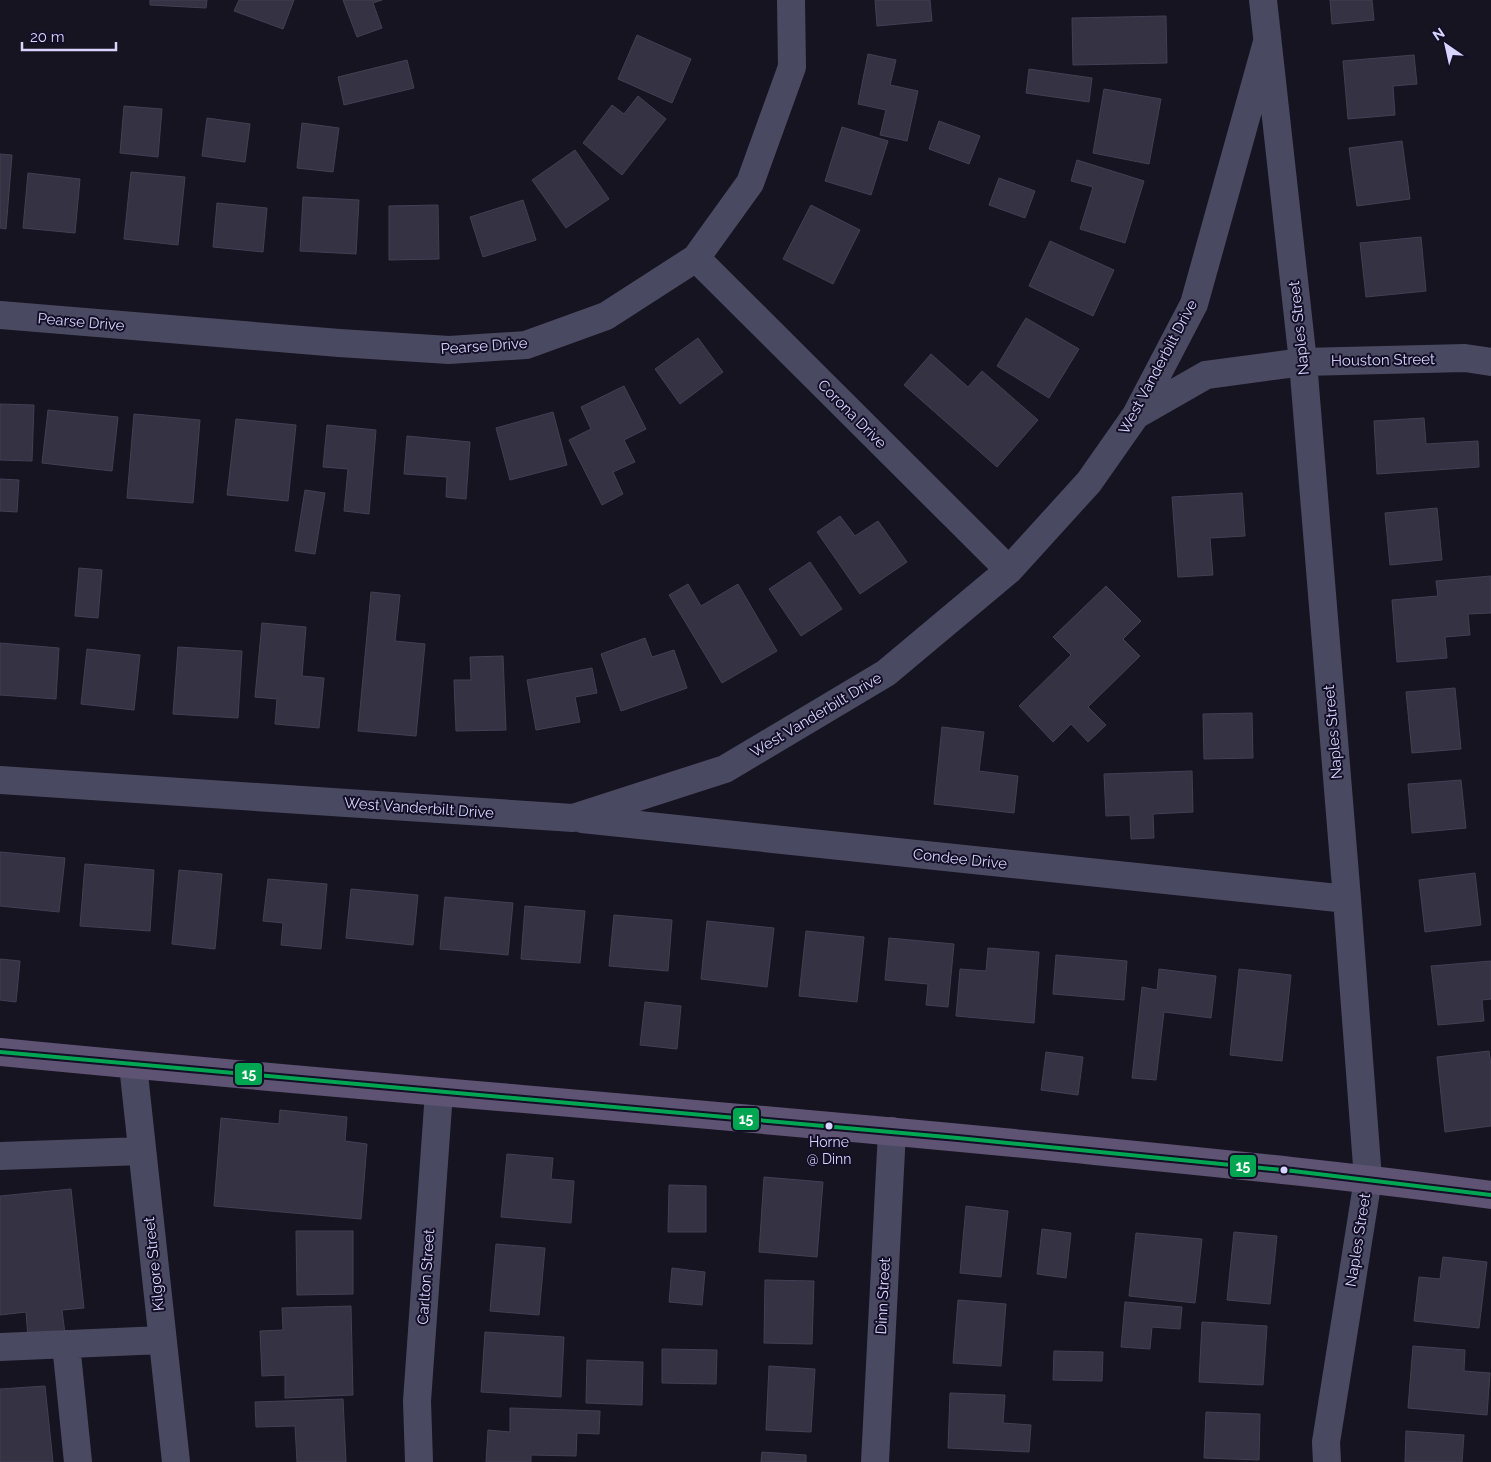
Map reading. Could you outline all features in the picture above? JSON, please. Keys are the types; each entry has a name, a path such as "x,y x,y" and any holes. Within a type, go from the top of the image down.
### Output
{"main road":[{"path":"0,1052 892,1131 1368,1178 1491,1195"}],"street":[{"name":"Pearse Drive","path":"0,315 339,344 439,350 526,345 606,316 696,258 750,183 792,68 791,0"},
{"name":"Naples Street","path":"1263,0 1303,362 1368,1178 1326,1442 1327,1462"},
{"name":"West Vanderbilt Drive","path":"0,780 573,818 725,769 886,673 1009,570 1089,482 1136,414 1194,304 1267,42"},
{"name":"Corona Drive","path":"696,258 1009,570"},
{"name":"Houston Street","path":"1136,414 1206,375 1303,362 1465,358 1491,362"},
{"name":"Condee Drive","path":"573,818 1347,899"},
{"name":"Kilgore Street","path":"133,1065 176,1462"},
{"name":"Carlton Street","path":"419,1462 417,1401 439,1092"},
{"name":"Dinn Street","path":"875,1462 892,1131"},
{"path":"0,1156 142,1151"},
{"path":"0,1347 162,1340"},
{"path":"66,1344 78,1462"}],"building":[{"path":"150,0 207,0 206,8 150,5"},
{"path":"239,0 294,0 283,29 234,11"},
{"path":"343,0 382,0 373,3 382,28 357,37"},
{"path":"875,0 930,0 932,21 877,26"},
{"path":"1330,0 1372,0 1374,20 1332,24"},
{"path":"1166,16 1167,63 1073,65 1072,18"},
{"path":"637,35 691,59 672,103 618,79"},
{"path":"868,54 896,60 890,85 918,91 907,141 880,135 886,110 858,104"},
{"path":"1414,55 1417,84 1393,86 1395,115 1348,119 1343,61"},
{"path":"407,60 414,88 344,105 338,77"},
{"path":"1029,69 1092,78 1089,102 1026,93"},
{"path":"1104,89 1161,99 1149,164 1093,153"},
{"path":"638,96 666,119 622,175 583,143 612,105 624,114"},
{"path":"124,106 162,109 158,157 120,153"},
{"path":"207,118 250,124 245,162 202,156"},
{"path":"939,121 980,136 969,164 929,149"},
{"path":"302,123 339,128 333,172 297,168"},
{"path":"842,127 888,141 871,195 825,181"},
{"path":"1402,141 1410,199 1357,206 1349,148"},
{"path":"575,150 609,199 566,228 532,180"},
{"path":"0,154 12,155 6,229 0,228"},
{"path":"1077,160 1144,181 1125,243 1080,229 1093,187 1071,181"},
{"path":"131,172 185,177 178,245 124,239"},
{"path":"28,173 80,179 75,233 23,228"},
{"path":"999,178 1035,191 1025,218 989,205"},
{"path":"303,197 359,200 356,254 300,251"},
{"path":"523,200 536,240 483,257 470,217"},
{"path":"217,203 267,208 263,252 213,247"},
{"path":"438,205 439,259 389,260 389,206"},
{"path":"811,205 860,230 833,284 783,259"},
{"path":"1421,237 1426,291 1366,297 1360,243"},
{"path":"1050,241 1114,270 1093,316 1029,286"},
{"path":"1026,318 1079,349 1049,398 997,366"},
{"path":"698,338 723,372 680,404 655,369"},
{"path":"931,354 968,387 982,371 1038,420 997,467 904,385"},
{"path":"624,386 646,429 624,440 635,462 613,472 623,494 602,505 569,440 591,429 581,407"},
{"path":"0,404 34,405 32,461 0,460"},
{"path":"48,410 118,417 112,471 42,463"},
{"path":"553,412 567,465 510,480 496,428"},
{"path":"134,414 200,420 193,503 127,498"},
{"path":"1424,418 1426,444 1478,441 1479,467 1377,474 1374,421"},
{"path":"236,419 296,425 288,501 227,495"},
{"path":"327,425 376,430 369,514 344,511 348,469 323,467"},
{"path":"407,436 470,442 466,499 446,497 447,477 404,474"},
{"path":"0,479 19,480 17,512 0,511"},
{"path":"305,490 325,493 315,554 295,551"},
{"path":"1242,493 1245,536 1210,538 1213,575 1178,577 1172,497"},
{"path":"1437,508 1442,560 1390,565 1385,513"},
{"path":"840,516 855,536 878,521 907,562 860,594 817,532"},
{"path":"810,562 842,609 801,636 769,589"},
{"path":"79,568 102,570 98,618 75,616"},
{"path":"1491,576 1491,613 1468,614 1470,635 1445,637 1447,658 1397,662 1392,600 1438,596 1436,581"},
{"path":"688,584 701,606 738,584 777,651 722,683 669,595"},
{"path":"1106,586 1141,621 1123,639 1140,656 1088,707 1106,725 1088,742 1071,724 1053,742 1019,706 1071,655 1053,637"},
{"path":"371,592 400,595 395,641 425,644 416,736 358,731"},
{"path":"262,623 306,627 302,676 324,678 319,728 275,724 277,699 255,697"},
{"path":"645,638 652,657 674,650 687,688 621,711 601,654"},
{"path":"0,643 59,648 56,699 0,695"},
{"path":"178,647 242,651 238,718 173,714"},
{"path":"87,649 140,655 134,710 81,704"},
{"path":"503,656 506,730 456,731 454,680 471,680 470,657"},
{"path":"592,668 597,693 575,697 580,722 536,730 527,680"},
{"path":"1455,688 1461,749 1412,753 1406,692"},
{"path":"1252,713 1253,758 1204,759 1203,714"},
{"path":"942,727 984,732 979,771 1018,776 1014,813 934,804"},
{"path":"1192,771 1193,812 1153,814 1154,838 1131,839 1130,815 1106,816 1104,774"},
{"path":"1461,780 1466,828 1412,833 1408,784"},
{"path":"0,852 65,858 59,912 0,906"},
{"path":"85,864 154,870 150,931 80,926"},
{"path":"179,870 222,874 215,949 172,944"},
{"path":"1475,873 1481,925 1425,932 1419,880"},
{"path":"268,879 327,884 321,949 281,945 283,923 263,921"},
{"path":"351,889 418,895 413,945 346,938"},
{"path":"445,897 513,903 508,955 440,949"},
{"path":"525,906 585,911 580,963 521,959"},
{"path":"614,915 672,920 668,971 609,966"},
{"path":"707,921 774,928 767,987 701,979"},
{"path":"806,931 864,937 857,1002 799,996"},
{"path":"889,938 954,944 948,1007 926,1005 928,984 885,980"},
{"path":"988,948 1039,952 1034,1023 956,1016 960,969 986,971"},
{"path":"1056,955 1127,961 1124,1000 1053,994"},
{"path":"0,959 20,961 16,1002 0,1000"},
{"path":"1491,961 1491,999 1482,1000 1484,1021 1438,1025 1431,966"},
{"path":"1159,969 1216,976 1211,1018 1164,1012 1156,1080 1132,1078 1142,987 1157,990"},
{"path":"1239,969 1291,975 1282,1061 1230,1055"},
{"path":"645,1002 681,1006 677,1049 640,1045"},
{"path":"1489,1051 1491,1065 1491,1126 1445,1132 1437,1057"},
{"path":"1046,1052 1083,1057 1078,1095 1041,1090"},
{"path":"280,1110 347,1117 345,1141 367,1144 361,1219 214,1206 221,1118 279,1124"},
{"path":"507,1154 553,1158 551,1179 574,1181 571,1223 501,1217"},
{"path":"764,1177 823,1182 817,1257 759,1252"},
{"path":"669,1185 706,1186 706,1232 668,1232"},
{"path":"71,1189 84,1308 62,1310 65,1334 28,1338 26,1312 0,1315 0,1196"},
{"path":"966,1206 1008,1211 1001,1277 960,1273"},
{"path":"1042,1229 1071,1233 1066,1278 1037,1274"},
{"path":"296,1231 353,1231 353,1294 297,1295"},
{"path":"1234,1232 1277,1236 1270,1304 1227,1300"},
{"path":"1136,1233 1202,1239 1195,1303 1129,1296"},
{"path":"496,1244 545,1248 539,1315 490,1311"},
{"path":"1443,1257 1487,1262 1479,1328 1414,1321 1419,1277 1440,1279"},
{"path":"672,1268 705,1272 702,1305 669,1302"},
{"path":"765,1280 814,1281 812,1344 764,1343"},
{"path":"958,1300 1006,1304 1001,1366 953,1363"},
{"path":"1125,1302 1182,1307 1180,1329 1152,1327 1150,1349 1121,1347"},
{"path":"351,1306 353,1395 285,1398 285,1375 262,1376 260,1331 283,1330 282,1308"},
{"path":"1202,1322 1267,1326 1263,1385 1199,1382"},
{"path":"485,1332 564,1337 561,1397 481,1392"},
{"path":"1413,1346 1465,1350 1464,1371 1490,1373 1487,1415 1408,1408"},
{"path":"662,1349 717,1350 716,1384 662,1383"},
{"path":"1054,1351 1103,1352 1102,1381 1053,1380"},
{"path":"587,1360 643,1362 642,1405 586,1403"},
{"path":"769,1366 815,1369 811,1432 766,1430"},
{"path":"45,1386 53,1462 0,1462 0,1389"},
{"path":"950,1393 1005,1395 1003,1423 1031,1425 1029,1452 948,1448"},
{"path":"343,1399 346,1462 297,1462 295,1426 256,1427 255,1402"},
{"path":"510,1408 600,1411 599,1434 577,1433 576,1456 531,1455 531,1462 486,1462 488,1430 510,1432"},
{"path":"1206,1412 1260,1414 1259,1460 1204,1458"},
{"path":"1406,1431 1464,1435 1462,1462 1405,1462"},
{"path":"762,1452 806,1455 806,1462 761,1462"}],"transit line":[{"name":"15","path":"0,1052 958,1138 1293,1171 1491,1195"}],"place":[{"name":"Horne @ Dinn","path":"829,1126"}]}
